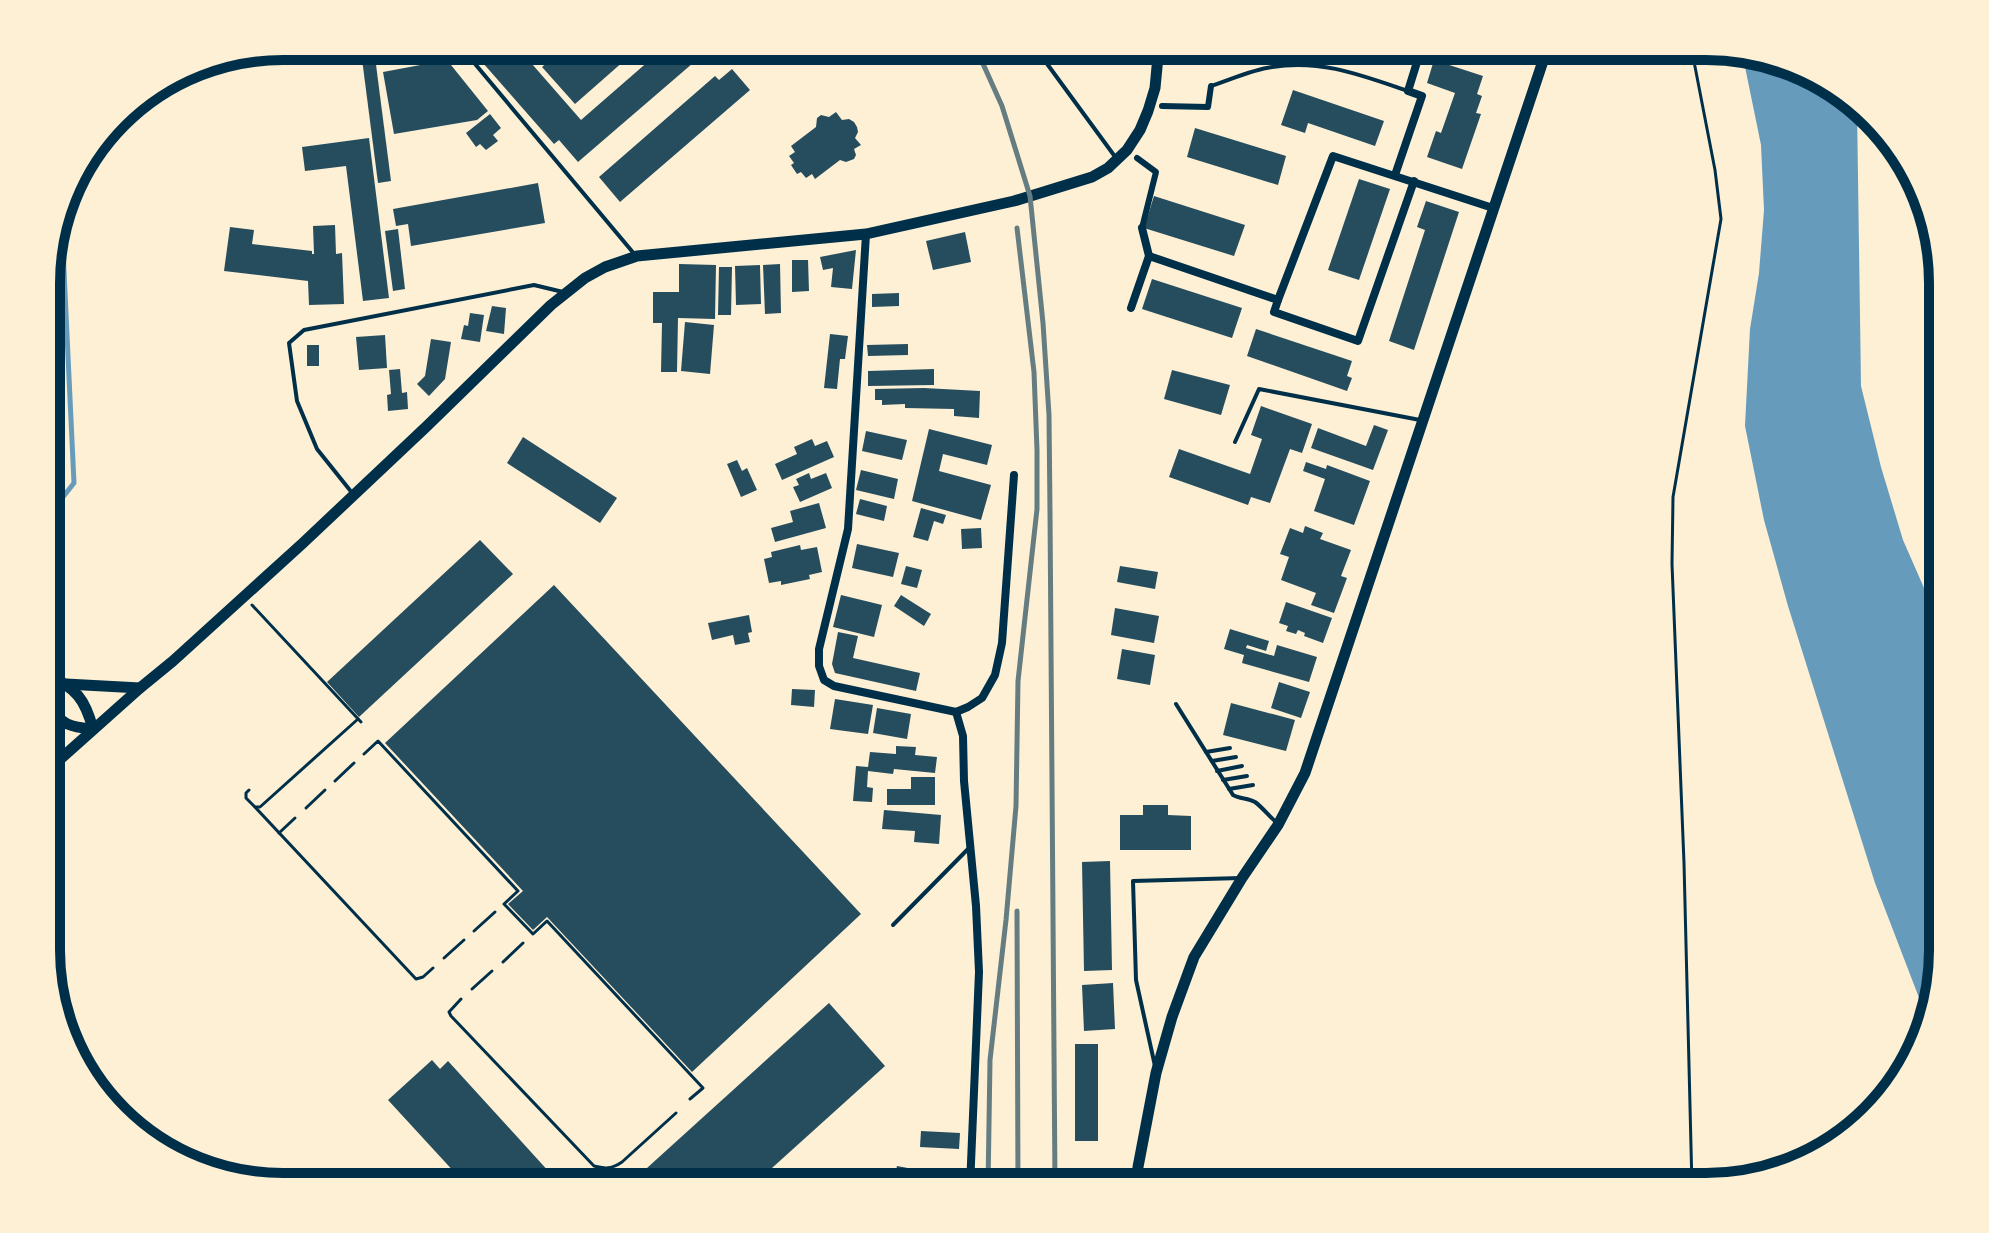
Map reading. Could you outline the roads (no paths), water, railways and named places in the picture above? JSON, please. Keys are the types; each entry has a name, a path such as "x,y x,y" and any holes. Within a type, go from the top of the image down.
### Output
{"main road":[{"path":"60,759 173,661 354,495 551,305 585,278 637,256 866,234 1030,196 1092,177 1118,160 1134,140 1155,88 1158,60"},
{"path":"1138,1173 1156,1073 1172,1017 1194,957 1278,825 1305,773 1543,60"},
{"path":"60,681 82,700 93,729"},
{"path":"66,684 140,688"},
{"path":"60,719 72,727 93,729"}],"street":[{"path":"1395,175 1422,96 1408,91 1418,60"},
{"path":"1162,106 1208,107 1211,86"},
{"path":"1414,181 1358,341 1274,312 1333,156 1414,181 1493,208"},
{"path":"1131,308 1149,256 1142,228 1156,172 1137,158"},
{"path":"866,234 848,529 819,649 819,666 824,680 834,686 956,712 982,698 995,675 1002,643 1014,475"},
{"path":"1149,256 1278,300"},
{"path":"956,712 963,736 979,972 971,1173"}],"lane":[{"path":"472,60 637,256"},
{"path":"1044,60 1118,160"},
{"path":"1211,86 1270,67 1308,64 1339,68 1408,91"},
{"path":"354,495 317,449 297,401 289,343 304,330 534,285 566,293"},
{"path":"1235,442 1259,389 1422,420"},
{"path":"1176,704 1229,789 1238,799 1255,802 1278,825"},
{"path":"1206,752 1230,748"},
{"path":"1212,761 1236,757"},
{"path":"1217,771 1242,766"},
{"path":"1223,780 1247,776"},
{"path":"1229,789 1253,785"},
{"path":"893,925 969,848"},
{"path":"1156,1073 1136,980 1133,881 1242,878"}],"water":[{"path":"1744,64 1792,77 1818,90 1857,119 1861,386 1903,540 1929,599 1929,965 1922,1005 1875,883 1788,606 1764,520 1745,426 1750,329 1764,210 1761,145"}],"waterway":[{"path":"60,501 74,483 63,250"}],"railway":[{"path":"981,60 1002,106 1030,196 1043,323 1049,415 1055,1173"},
{"path":"988,1173 990,1060 1016,806 1018,681 1037,509 1034,372 1017,228"},
{"path":"1017,911 1018,1173"}]}
